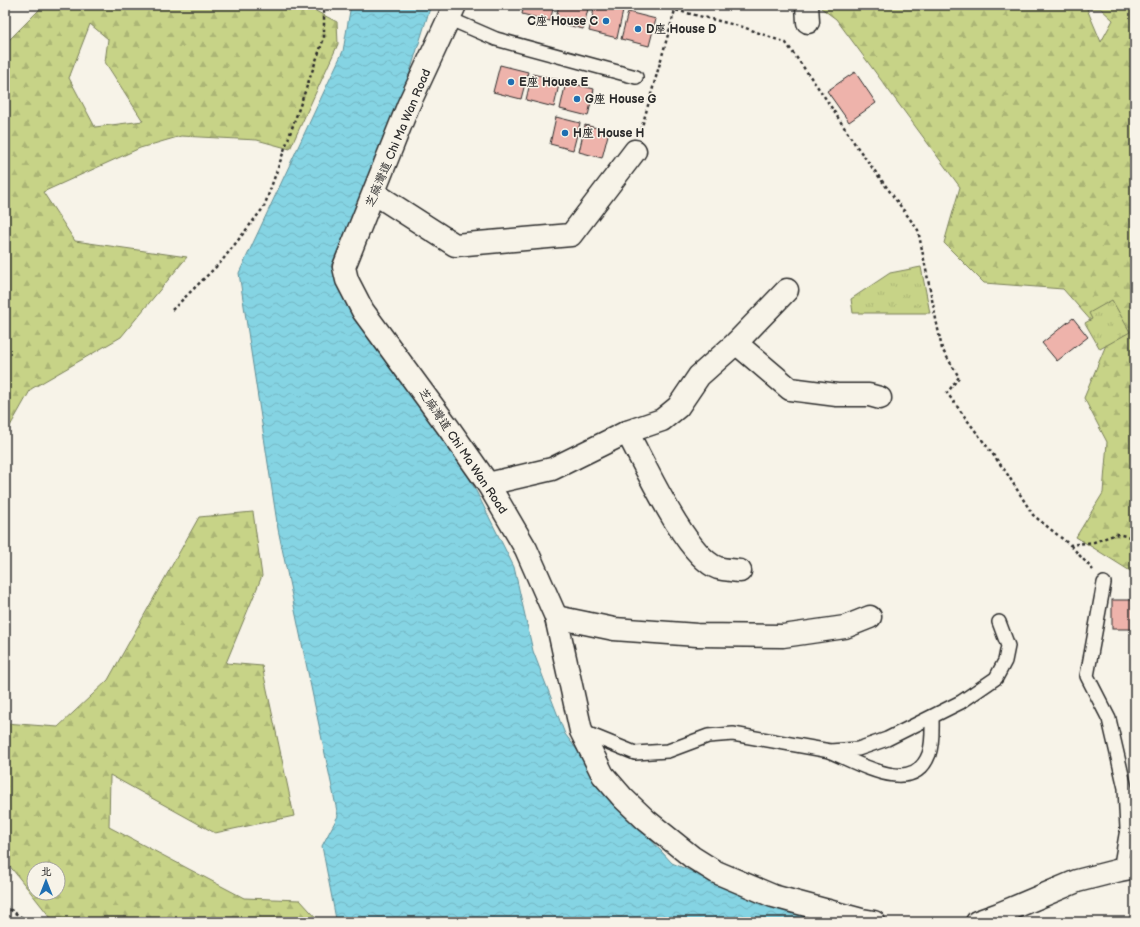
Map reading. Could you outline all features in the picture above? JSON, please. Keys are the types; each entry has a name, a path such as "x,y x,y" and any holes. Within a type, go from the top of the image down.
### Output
{"street":[{"name":"芝麻灣道 Chi Ma Wan Road","path":"453,12 408,106 344,267 347,280 363,311 488,484 526,549 556,618 581,731 603,775 623,798 662,834 692,857 716,872 773,896 874,922"},
{"path":"374,193 455,245 571,235 635,151"},
{"path":"488,484 552,469 627,432 662,420 678,407 699,376 736,343 787,290"},
{"path":"736,343 790,389 880,398"},
{"path":"627,432 680,529 700,555 718,567 740,571"},
{"path":"556,618 614,629 697,635 783,636 845,627 870,617"},
{"path":"977,922 1077,881 1128,868"}],"lane":[{"path":"453,12 496,39 636,77"},
{"path":"1104,583 1087,676 1109,719 1125,788 1128,868"},
{"path":"830,752 858,749 887,739 961,702 996,678 1005,661 1008,646 998,622"},
{"path":"581,731 635,753 668,751 708,736 733,734 830,752 894,776 917,771 925,763 929,753 932,717"}],"path":[{"path":"172,310 221,262 264,207 324,38 324,5"},
{"path":"661,5 675,10 743,27 786,43 822,92 855,144 918,230 942,349 959,377 947,393 1006,472 1033,515 1070,545 1104,583"},
{"path":"635,151 675,10"},
{"path":"1070,545 1094,542 1117,534 1135,538"},
{"path":"5,906 28,922"}],"green space":[{"path":"44,5 304,5 337,22 338,44 290,149 257,140 181,136 140,148 43,192 75,241 187,257 121,337 31,389 5,435 5,44","holes":["90,24 108,39 105,62 143,121 95,127 69,78"]},
{"path":"817,5 1135,5 1135,574 1076,537 1103,493 1107,442 1084,398 1108,340 1063,289 984,283 944,243 960,187 836,19","holes":["1087,9 1101,9 1113,20 1101,42"]},
{"path":"921,267 930,313 853,313 851,299 890,273"},
{"path":"1112,300 1130,332 1100,349 1085,323 1092,319 1089,313"},
{"path":"253,512 262,576 226,663 262,666 294,816 215,833 110,775 109,827 244,898 300,900 320,922 54,922 37,901 66,901 66,861 26,861 26,887 5,860 5,723 58,727 108,680 199,517"}],"water":[{"path":"351,5 431,5 398,110 331,266 394,369 465,469 514,567 533,651 565,734 617,803 672,863 769,905 852,922 339,922 336,919 322,846 338,816 278,529 239,273 343,51"}],"building":[{"path":"524,5 554,5 550,21 522,14"},
{"path":"559,5 589,5 583,29 555,22"},
{"name":"C座 House C","path":"595,5 623,11 617,38 589,31"},
{"name":"D座 House D","path":"628,12 656,19 649,46 621,39"},
{"name":"E座 House E","path":"500,65 528,72 521,99 493,92"},
{"path":"855,72 876,103 849,122 827,91"},
{"path":"532,74 560,80 554,107 526,100"},
{"name":"G座 House G","path":"566,82 594,89 588,116 560,109"},
{"name":"H座 House H","path":"556,117 580,123 573,150 550,144"},
{"path":"585,125 609,131 602,158 579,152"},
{"path":"1073,318 1088,337 1057,361 1042,343"},
{"path":"1112,600 1135,600 1135,629 1112,629"}],"place":[{"name":"C座 House C","path":"606,21"},
{"name":"D座 House D","path":"638,29"},
{"name":"E座 House E","path":"511,82"},
{"name":"G座 House G","path":"577,99"},
{"name":"H座 House H","path":"565,133"}]}
